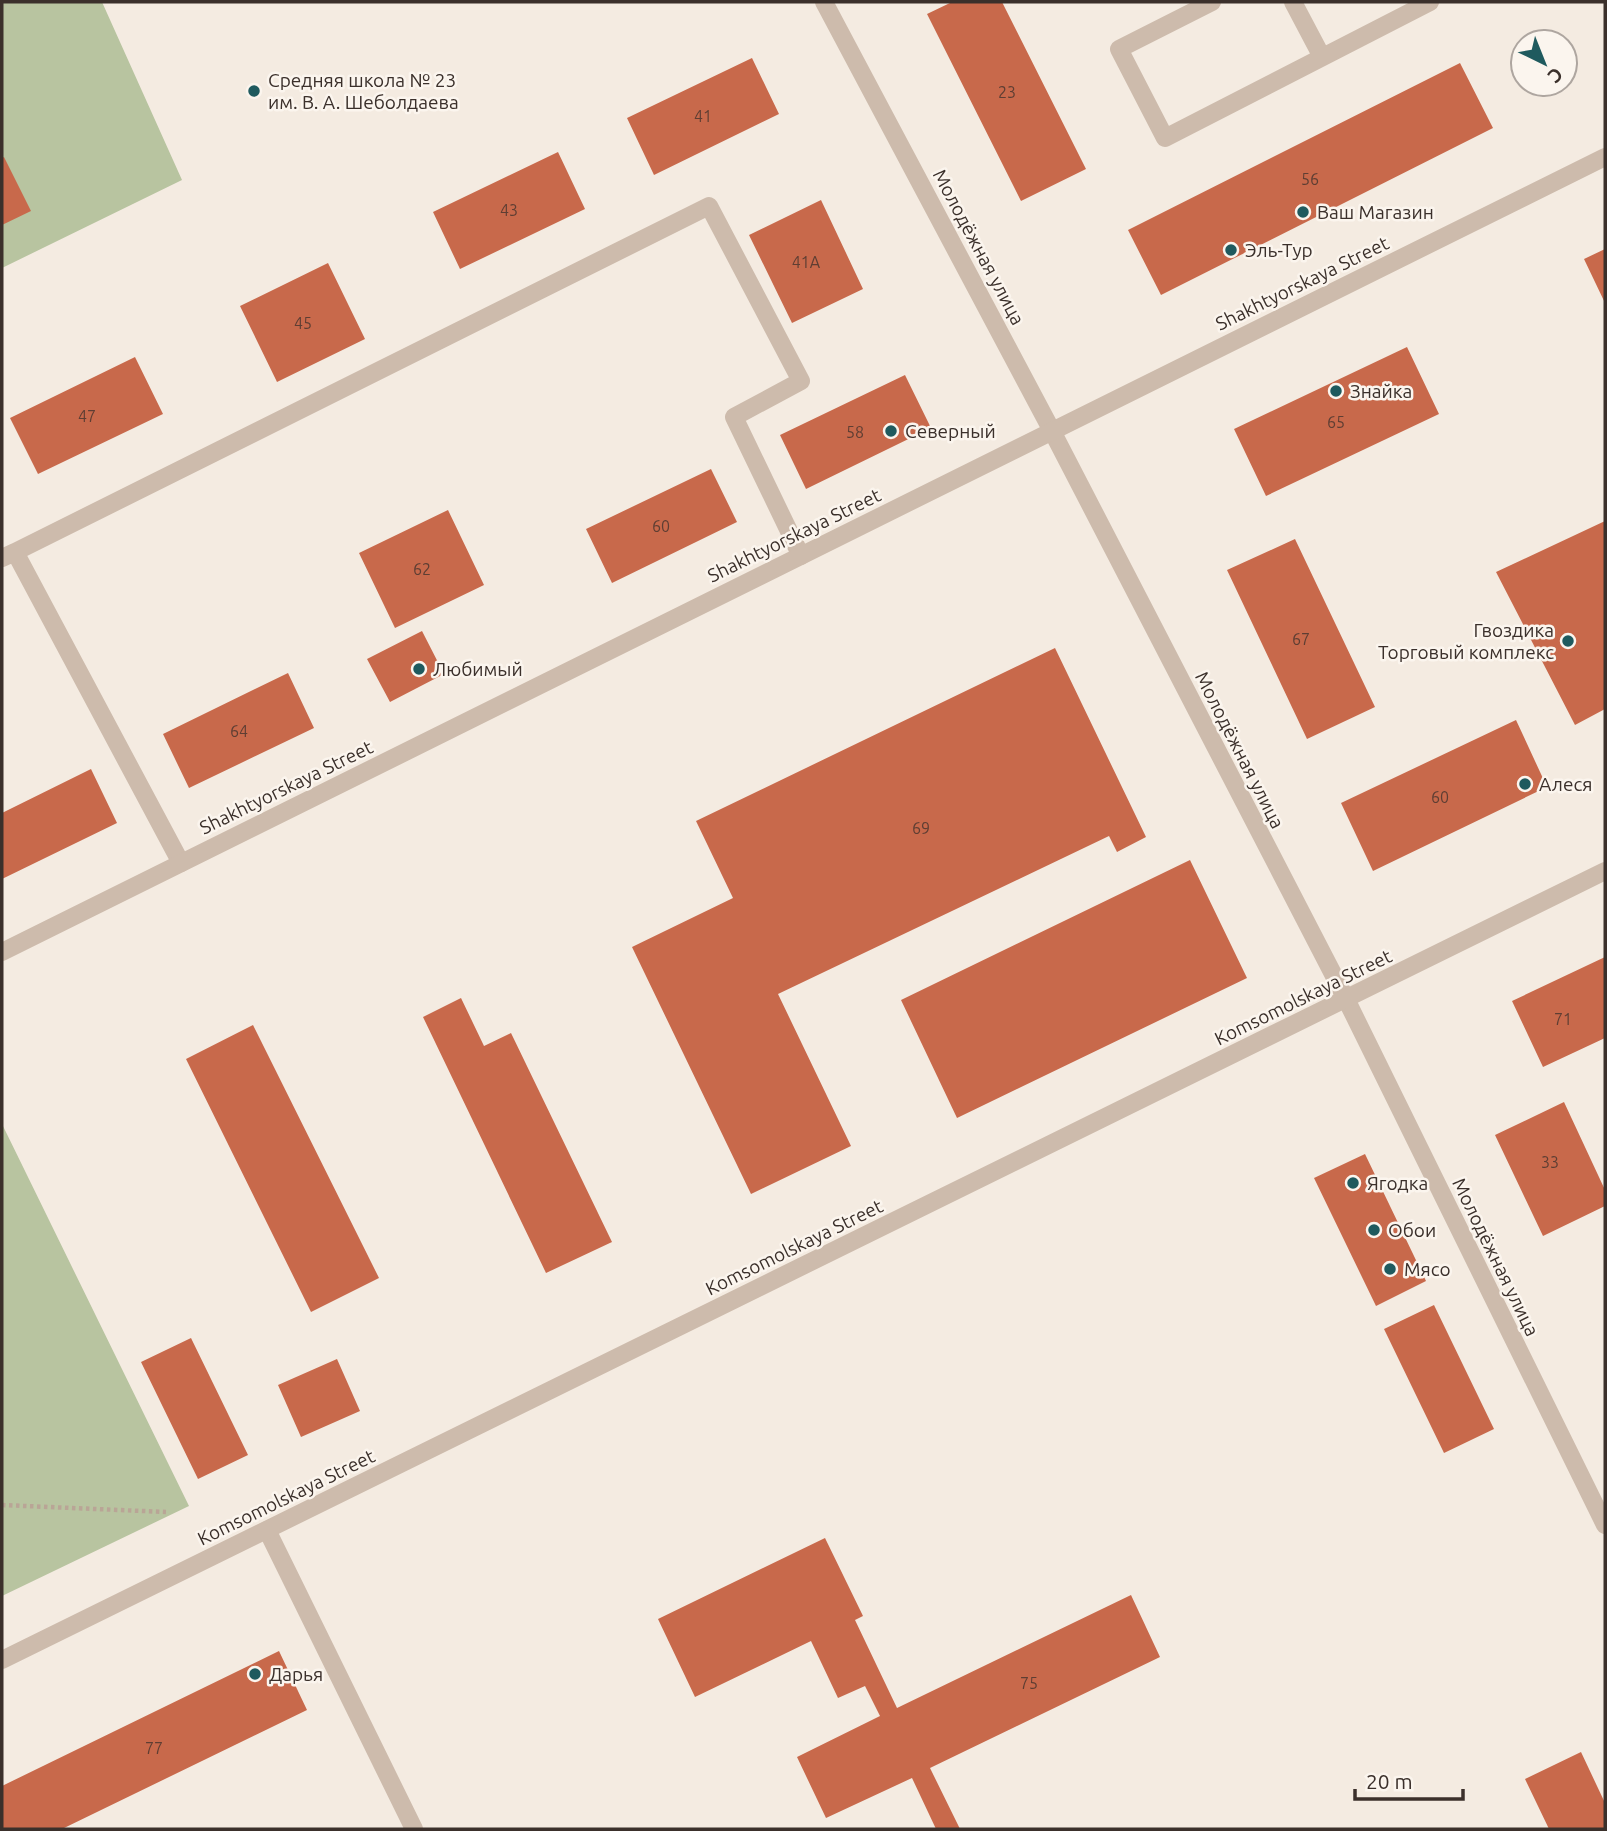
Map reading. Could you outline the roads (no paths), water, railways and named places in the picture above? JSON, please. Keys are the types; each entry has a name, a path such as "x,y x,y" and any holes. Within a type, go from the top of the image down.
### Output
{"street":[{"name":"Молодёжная улица","path":"824,2 1052,431 1346,999 1605,1525"},
{"path":"1212,2 1119,49 1165,138 1430,2"},
{"path":"1293,2 1322,57"},
{"name":"Shakhtyorskaya Street","path":"2,951 1605,157"},
{"path":"181,863 8,555 709,206 801,381 734,417 800,556"},
{"name":"Komsomolskaya Street","path":"2,1660 1605,871"},
{"path":"267,1530 414,1829"}],"place":[{"name":"Средняя школа № 23 им. В. А. Шеболдаева","path":"254,91"},
{"name":"Ваш Магазин","path":"1303,212"},
{"name":"Эль-Тур","path":"1231,250"},
{"name":"Знайка","path":"1336,391"},
{"name":"Северный","path":"891,431"},
{"name":"Гвоздика Торговый комплекс","path":"1568,641"},
{"name":"Любимый","path":"419,669"},
{"name":"Алеся","path":"1525,784"},
{"name":"Ягодка","path":"1353,1183"},
{"name":"Обои","path":"1374,1230"},
{"name":"Мясо","path":"1390,1269"},
{"name":"Дарья","path":"255,1674"}]}
